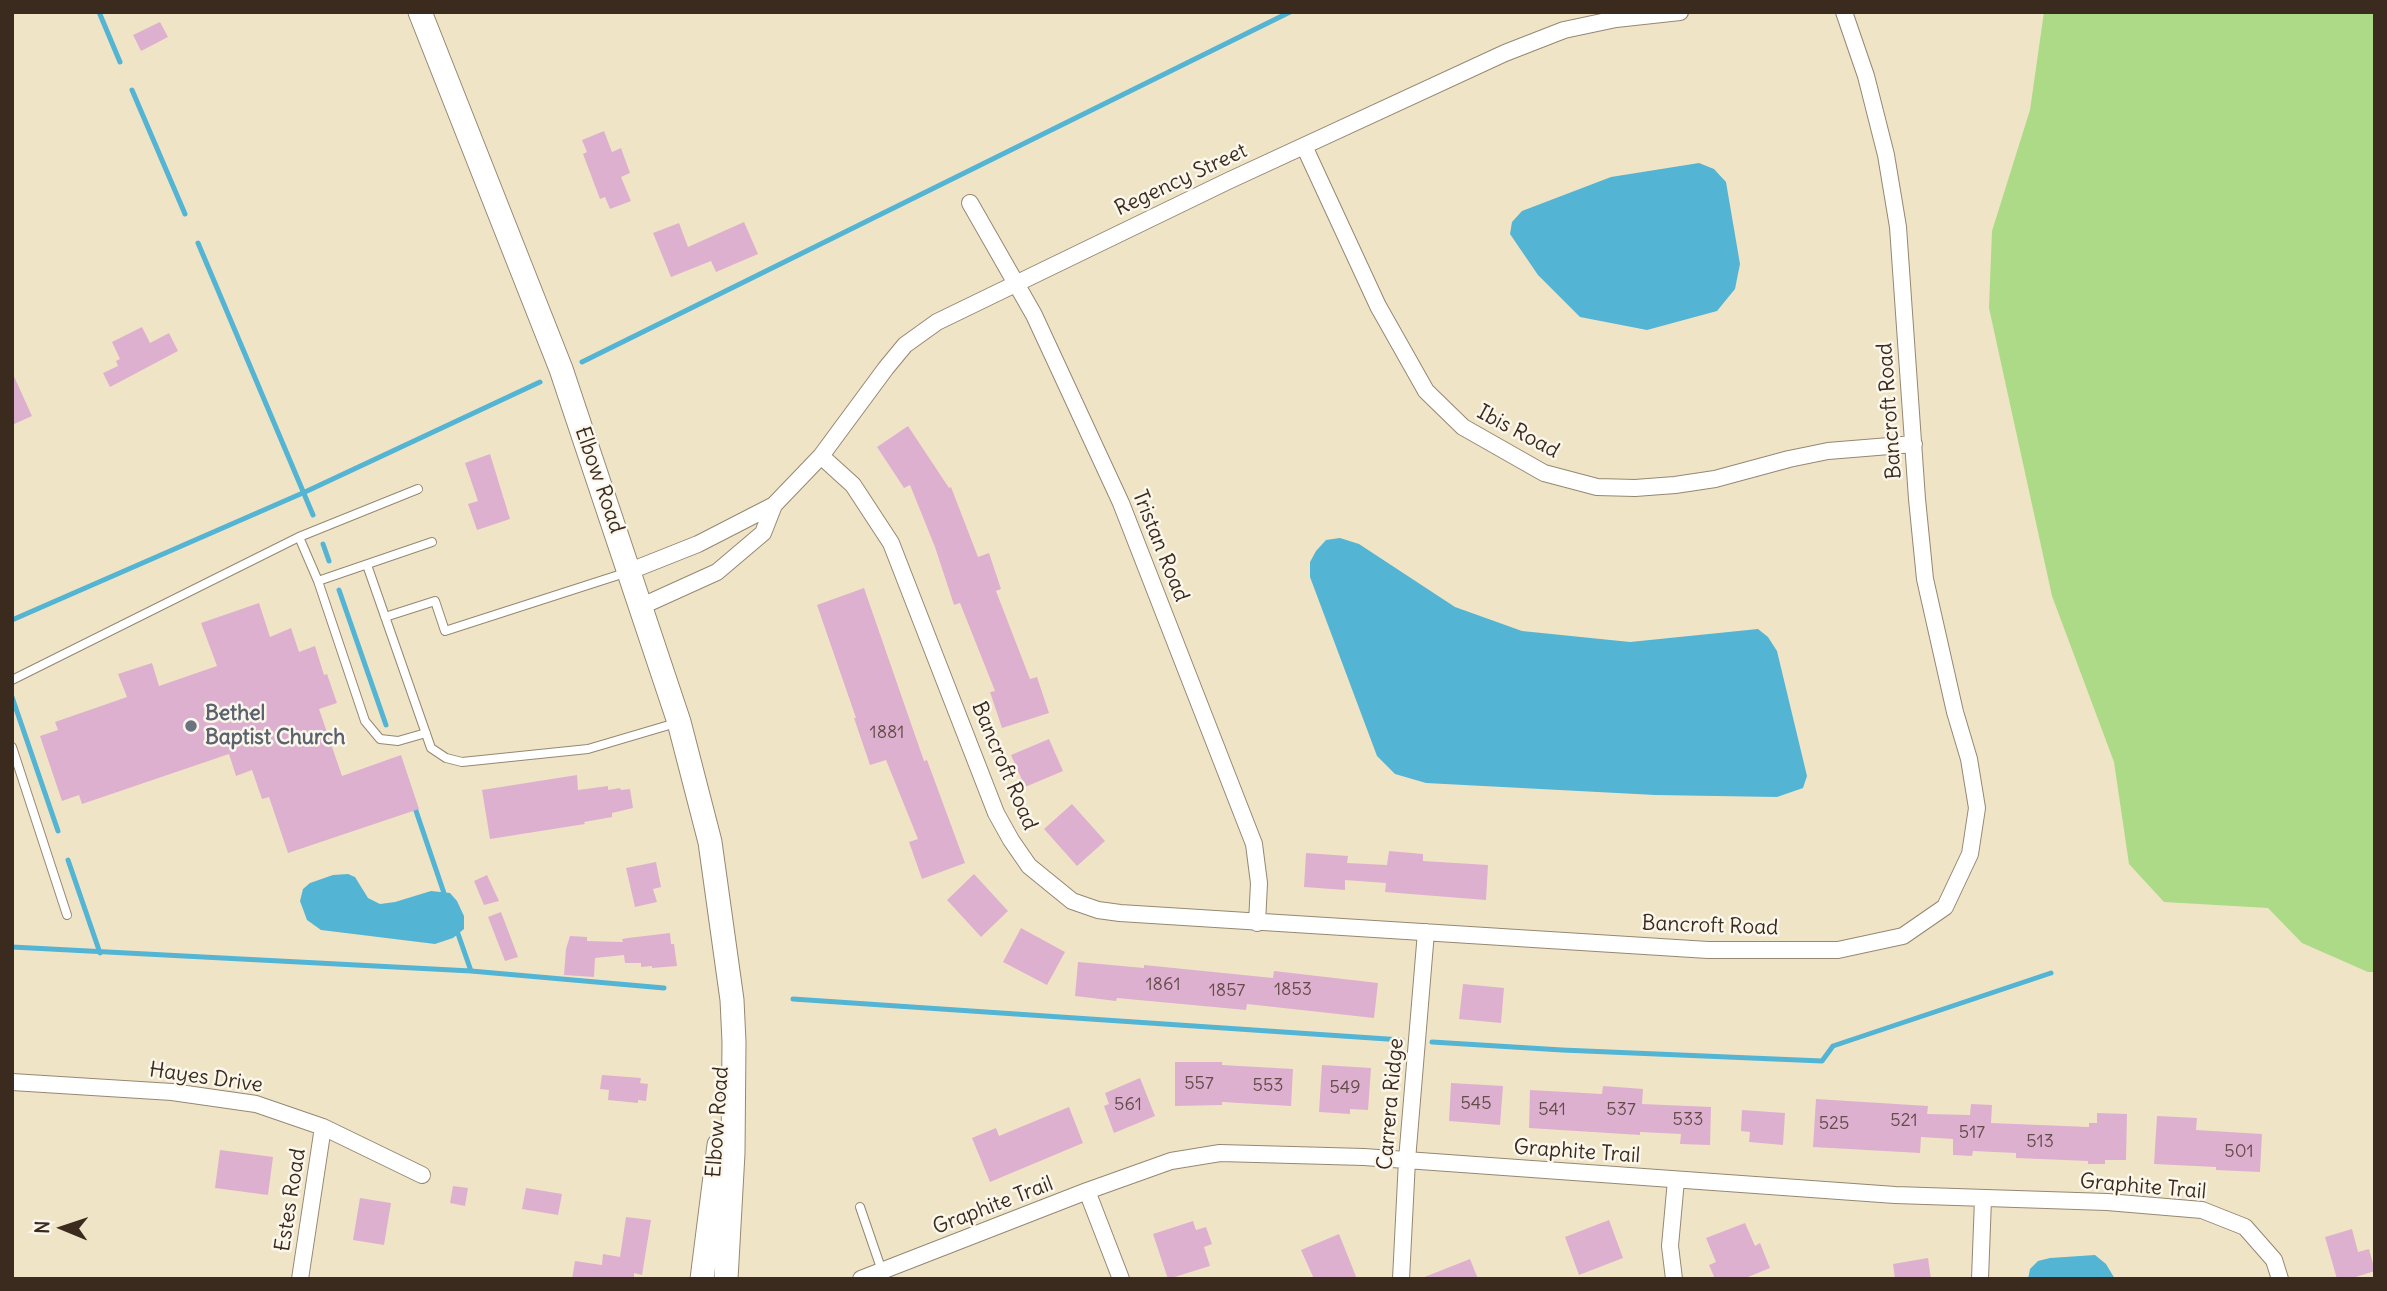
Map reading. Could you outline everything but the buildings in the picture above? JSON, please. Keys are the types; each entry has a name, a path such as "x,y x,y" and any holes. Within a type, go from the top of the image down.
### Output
{"main road":[{"name":"Elbow Road","path":"420,12 551,341 679,722 710,842 732,1000 734,1096 726,1279"},
{"name":"Elbow Road","path":"702,1279 718,1159 722,1002 727,964"}],"street":[{"name":"Regency Street","path":"630,571 698,544 774,505 821,456 905,345 937,321 1505,53 1564,30 1616,19 1680,12"},
{"name":"Bancroft Road","path":"821,456 853,485 891,543 996,813 1011,840 1029,866 1073,901 1120,913 1708,950 1838,950 1903,936 1945,906 1970,854 1977,808 1969,759 1955,712 1925,579 1898,227 1880,129 1866,76 1844,12"},
{"name":"Ibis Road","path":"1304,146 1378,306 1426,391 1463,427 1544,473 1597,487 1675,485 1715,479 1789,458 1828,451 1914,444"},
{"name":"Tristan Road","path":"970,203 1016,282 1067,383 1121,503 1254,844 1259,883 1257,923"},
{"name":"Regency Street","path":"642,606 717,572 763,533 774,505"},
{"name":"Carrera Ridge","path":"1401,1279 1407,1160 1426,932"},
{"name":"Hayes Drive","path":"12,1082 172,1092 256,1104 323,1127 422,1175"},
{"name":"Estes Road","path":"300,1279 323,1127"},
{"name":"Graphite Trail","path":"861,1279 1171,1161 1220,1153 1364,1157 1676,1180 1983,1199 2107,1202 2202,1210 2245,1227 2274,1260 2280,1279"},
{"path":"1674,1279 1670,1246 1676,1180"},
{"path":"1087,1191 1121,1279"},
{"path":"1980,1279 1983,1199"}],"lane":[{"path":"12,680 299,537 418,489"},
{"path":"299,537 318,581 365,721 380,739 398,741 426,733"},
{"path":"318,581 432,542"},
{"path":"368,565 431,748 446,758 462,762 588,749 679,722"},
{"path":"385,617 435,601 445,631 630,571"},
{"path":"12,747 66,915"},
{"path":"860,1207 882,1271"}],"green space":[{"path":"2044,12 2375,12 2375,972 2368,972 2302,943 2268,908 2164,902 2129,864 2114,762 2052,596 1989,308 1992,231 2030,110"}],"water":[{"path":"1699,163 1714,169 1726,182 1740,264 1735,289 1717,311 1647,330 1580,317 1538,275 1510,234 1512,222 1522,211 1611,177"},
{"path":"1340,538 1359,544 1455,607 1522,631 1630,642 1758,629 1768,637 1777,651 1807,776 1803,788 1777,797 1655,795 1426,783 1395,774 1377,756 1310,577 1310,562 1316,551 1326,540"},
{"path":"348,874 355,877 368,898 380,904 431,891 450,893 464,916 464,929 453,938 435,944 321,930 307,920 300,901 303,889 310,883 333,875"},
{"path":"2095,1255 2106,1264 2115,1279 2028,1279 2030,1269 2038,1261"}],"waterway":[{"path":"99,12 120,62"},
{"path":"582,362 1290,12"},
{"path":"132,90 185,214"},
{"path":"198,243 313,515"},
{"path":"12,620 305,492 540,382"},
{"path":"323,544 329,561"},
{"path":"339,590 386,725"},
{"path":"12,697 58,831"},
{"path":"414,805 446,899"},
{"path":"68,860 100,953"},
{"path":"456,928 471,971"},
{"path":"12,947 471,971 664,988"},
{"path":"1432,1042 1822,1061 1833,1046 2051,973"},
{"path":"793,999 1402,1040"}],"place":[{"name":"Bethel Baptist Church","path":"191,726"}]}
